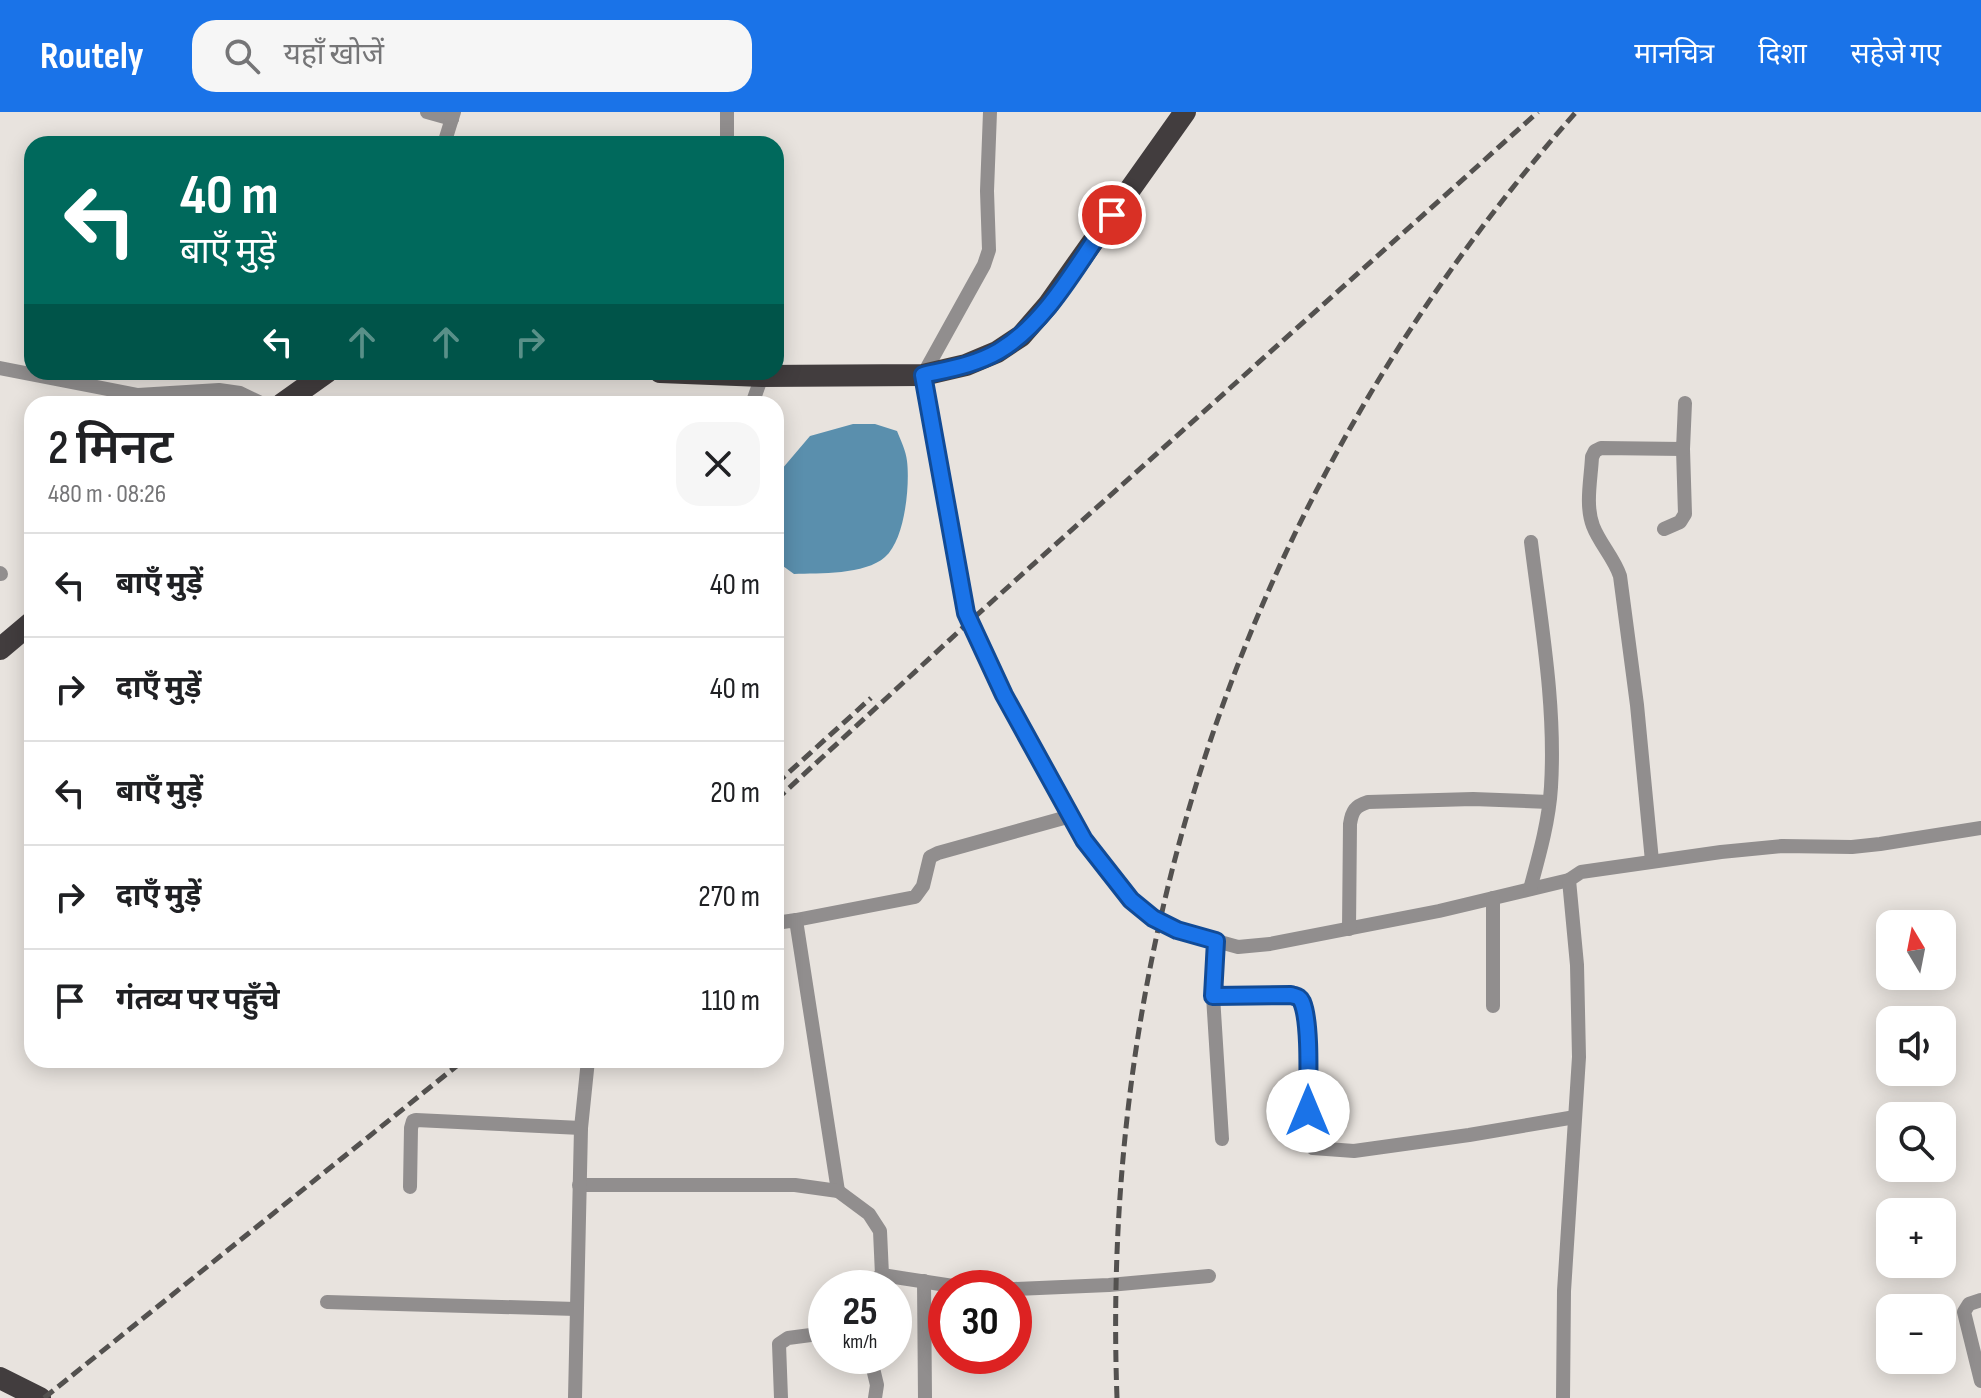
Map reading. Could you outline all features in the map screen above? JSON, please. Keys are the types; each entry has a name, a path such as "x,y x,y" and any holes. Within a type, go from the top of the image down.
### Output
{"highway":[{"path":"784,376 923,375 966,365 997,352 1021,336 1048,305 1185,112"},
{"path":"293,396 316,380"},
{"path":"0,649 24,629"},
{"path":"0,1378 40,1398"}],"street":[{"path":"427,112 453,115 446,136"},
{"path":"727,112 727,136"},
{"path":"990,112 987,191 989,250 984,265 923,375 969,622 1004,695 1084,840 1131,900 1153,918 1177,930 1238,947 1270,944 1493,898 1569,880 1581,872 1782,846 1852,847 1880,844 1981,828"},
{"path":"0,368 24,373"},
{"path":"61,380 138,395 219,390 246,396"},
{"path":"1664,529 1680,522 1685,514 1685,403"},
{"path":"1652,861 1637,705 1620,576 1615,561 1595,530 1589,511 1592,457 1601,448 1683,449"},
{"path":"1530,889 1551,789 1551,705 1531,542"},
{"path":"1349,929 1350,824 1352,811 1359,805 1368,802 1473,799 1549,802"},
{"path":"784,922 915,897 923,886 930,857 1071,816"},
{"path":"1563,1398 1564,1291 1579,1057 1577,965 1569,880"},
{"path":"1493,898 1493,1006"},
{"path":"796,920 838,1191"},
{"path":"1216,941 1213,996 1222,1139"},
{"path":"1213,996 1291,995 1302,1002 1307,1037 1308,1136 1313,1148 1354,1151 1575,1117"},
{"path":"575,1398 581,1128 587,1068"},
{"path":"410,1187 413,1121 581,1128"},
{"path":"579,1185 795,1185 838,1191 869,1214 880,1231 882,1270"},
{"path":"1032,1288 1209,1276"},
{"path":"912,1279 928,1282"},
{"path":"924,1281 925,1398"},
{"path":"1981,1300 1969,1304 1964,1312 1981,1381"},
{"path":"327,1302 576,1309"},
{"path":"781,1398 779,1344 788,1338 808,1335"},
{"path":"874,1374 875,1398"}],"water":[{"path":"853,424 875,424 897,431 907,461 905,512 892,549 876,563 841,572 794,574 784,567 784,467 810,436"}],"railway":[{"path":"784,793 969,622 1538,112"},
{"path":"1117,1398 1119,1220 1137,1046 1171,876 1221,710 1287,551 1368,397 1465,251 1576,112"},
{"path":"784,777 871,698"},
{"path":"44,1398 454,1068"}],"route":[{"path":"1112,215 1048,305 1021,336 997,352 966,365 923,375 966,613 1004,695 1084,840 1131,900 1153,918 1177,930 1216,941 1213,996 1291,995 1302,1002 1307,1037 1308,1111"}]}
